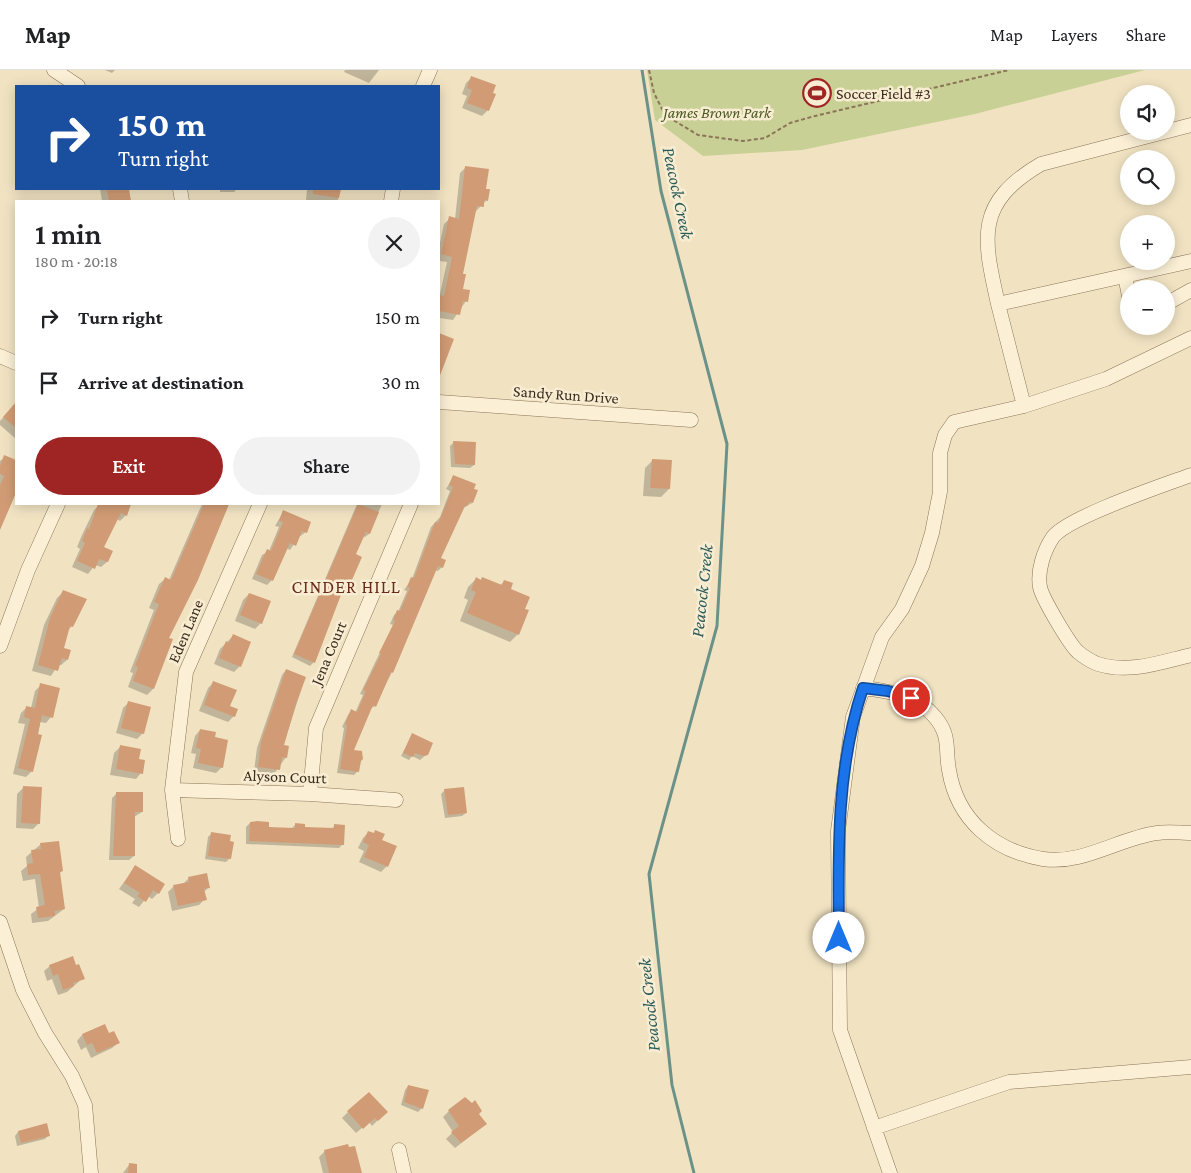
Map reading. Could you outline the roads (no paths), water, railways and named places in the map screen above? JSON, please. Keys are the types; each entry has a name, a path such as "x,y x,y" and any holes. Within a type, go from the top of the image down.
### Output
{"street":[{"path":"54,70 76,85"},
{"path":"423,85 430,70"},
{"path":"1024,406 986,248 993,210 1004,190 1019,177 1041,164 1191,125"},
{"path":"998,304 1191,260"},
{"path":"1125,276 1126,280"},
{"path":"1175,299 1191,290"},
{"path":"890,1173 840,1030 838,831 853,717 882,637 902,610 922,566 932,533 940,492 940,453 945,436 954,422 1024,406 1106,379 1191,338"},
{"path":"0,356 15,363"},
{"name":"Sandy Run Drive","path":"440,402 692,420"},
{"path":"1191,475 1100,509 1054,535 1042,559 1040,587 1052,613 1078,652 1096,663 1116,668 1139,667 1191,655"},
{"path":"0,646 28,570 58,505"},
{"name":"Eden Lane","path":"178,839 172,790 186,672 260,505"},
{"name":"Jena Court","path":"310,794 316,728 411,505"},
{"path":"863,688 888,691 911,698 935,716 948,740 949,769 956,798 969,821 992,839 1020,854 1046,860 1081,856 1156,833 1191,833"},
{"name":"Alyson Court","path":"172,790 310,794 396,800"},
{"path":"0,922 7,968 23,990 45,1033 72,1076 86,1105 91,1173"},
{"path":"874,1128 1009,1082 1191,1066"},
{"path":"398,1150 404,1173"}],"waterway":[{"name":"Peacock Creek","path":"642,70 661,191 727,444 717,626 649,874 672,1085 694,1173"}],"place":[{"name":"Soccer Field #3","path":"817,93"}],"district":[{"name":"CINDER HILL","path":"346,587"}],"park label":[{"name":"James Brown Park","path":"717,112"}]}
